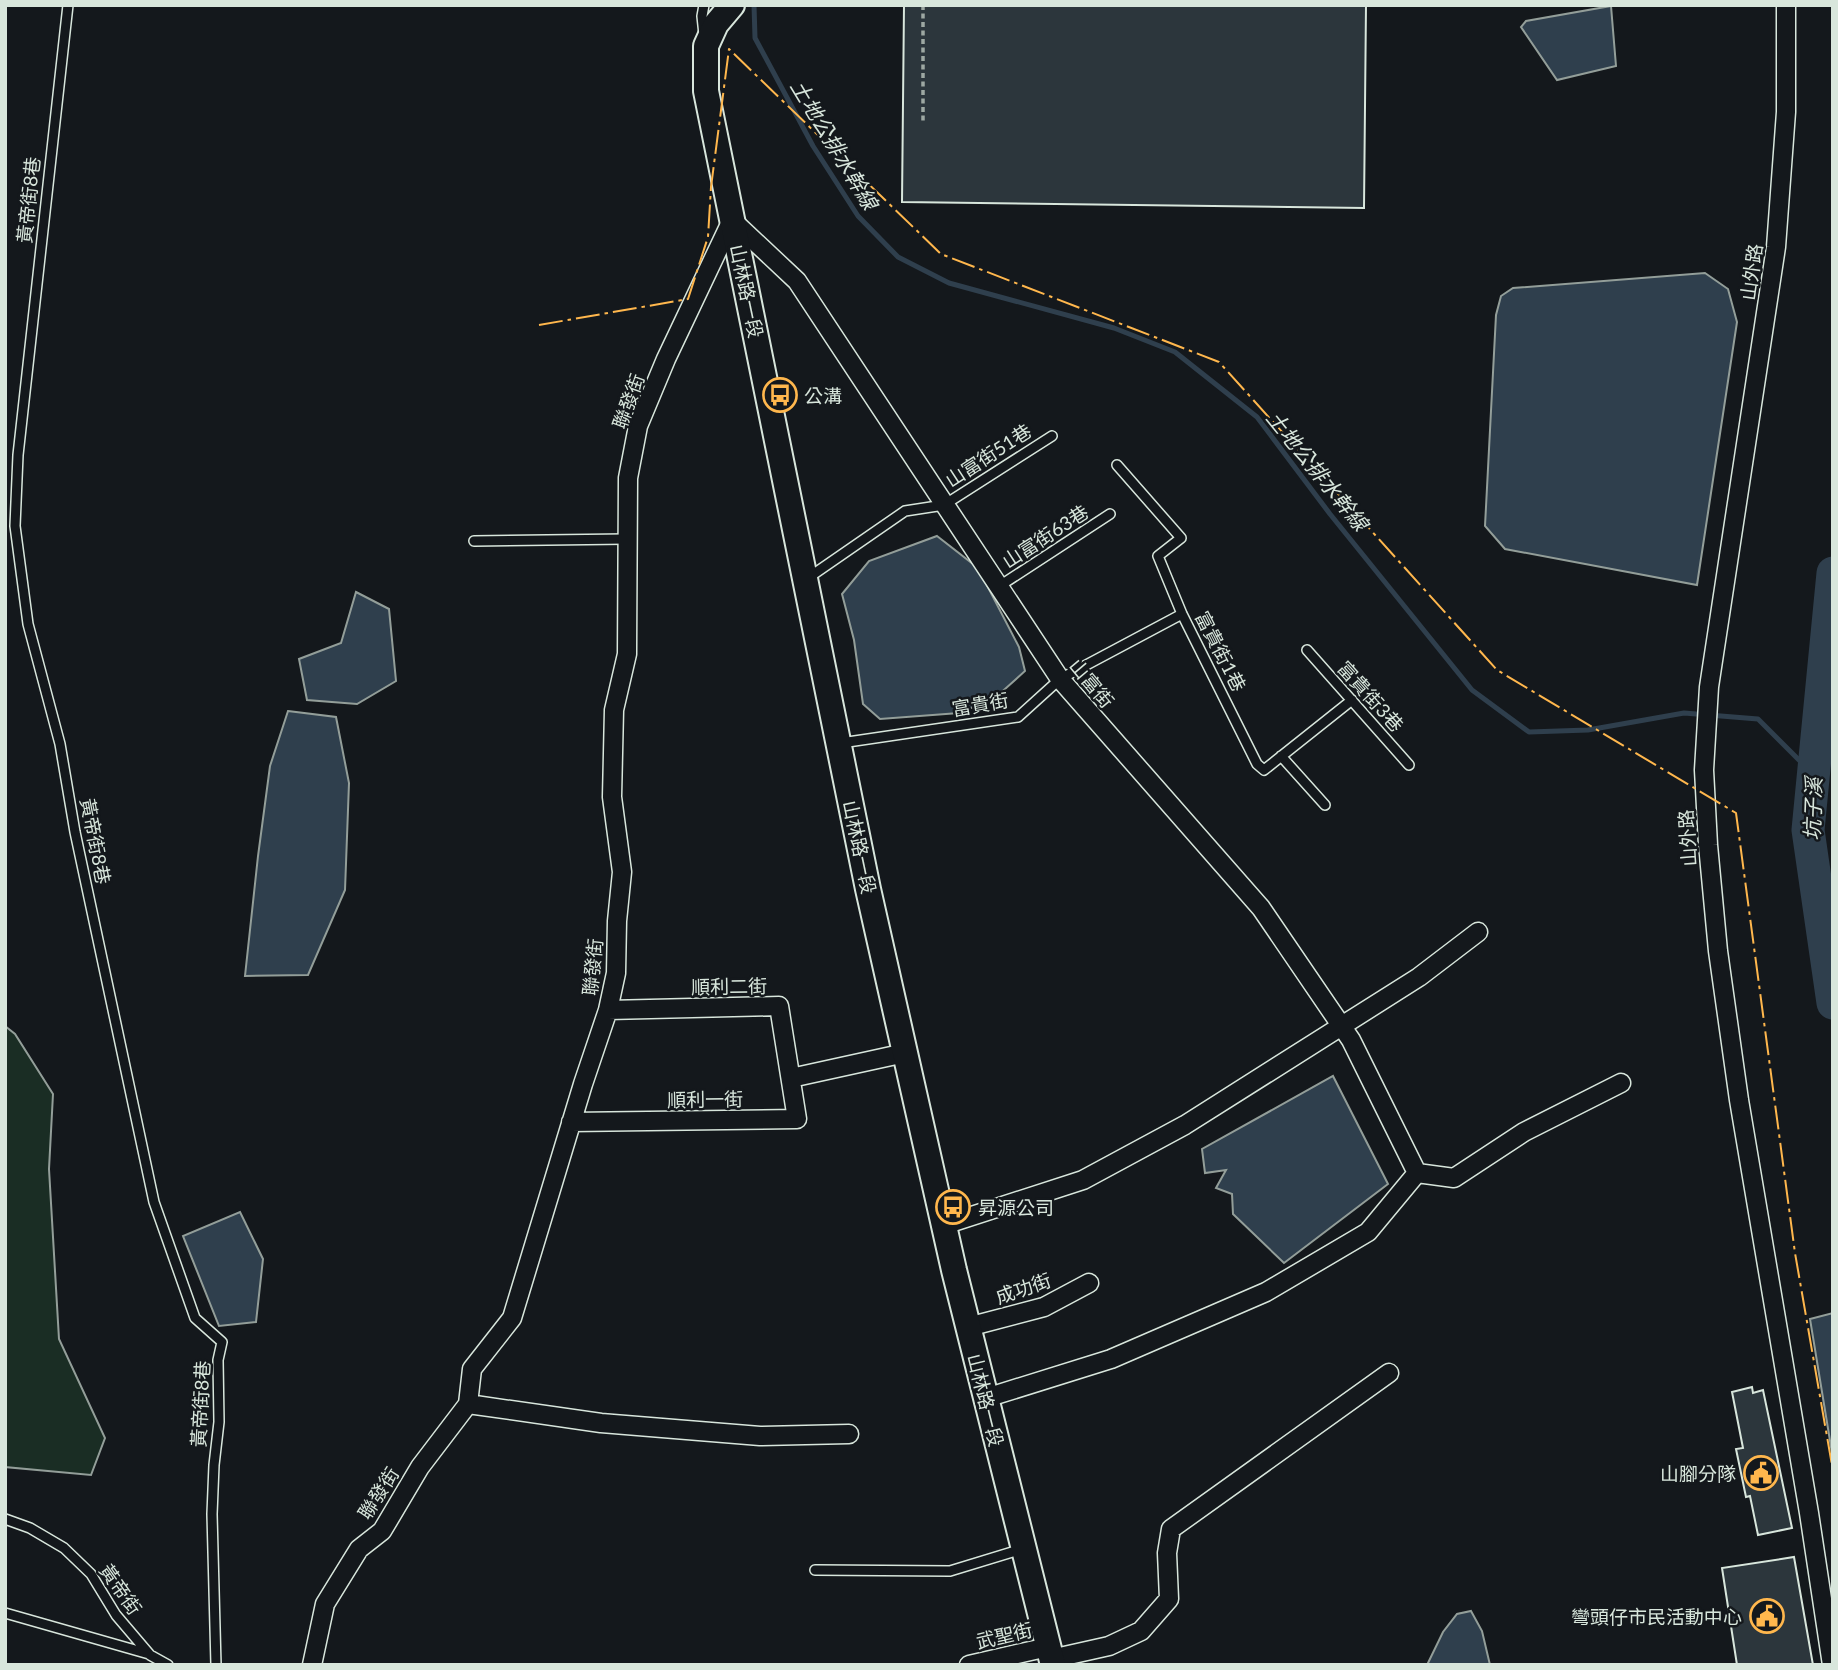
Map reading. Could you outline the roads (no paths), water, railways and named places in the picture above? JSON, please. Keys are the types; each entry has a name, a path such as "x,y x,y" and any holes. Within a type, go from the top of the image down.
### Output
{"main road":[{"path":"709,25 732,5"},
{"name":"山林路一段","path":"709,25 706,91 868,889 968,1326 1051,1657"}],"street":[{"name":"山外路","path":"1786,5 1786,112 1776,247 1711,674 1704,770 1708,845 1720,964 1741,1113 1832,1665"},
{"name":"山富街","path":"732,220 796,281 1060,679 1261,908 1351,1040 1417,1173"},
{"name":"聯發街","path":"312,1665 325,1604 359,1549 382,1531 420,1467 468,1404 472,1369 512,1318 607,1010 616,973 622,872 612,797 614,710 627,654 628,478 638,426 666,359 732,220"},
{"path":"944,1225 1083,1180 1185,1125 1419,977 1478,932"},
{"name":"順利二街","path":"607,1010 779,1006 791,1078"},
{"path":"791,1078 905,1053"},
{"name":"順利一街","path":"571,1122 797,1119 791,1078"},
{"path":"986,1398 1111,1359 1266,1292 1368,1232 1417,1173 1454,1178 1524,1132 1621,1083"},
{"name":"成功街","path":"968,1326 1044,1307 1089,1283"},
{"name":"武聖街","path":"969,1665 1051,1657 1109,1646 1141,1631 1169,1599 1167,1553 1171,1529 1389,1374"},
{"path":"468,1404 628,1426 760,1436 849,1434"}],"lane":[{"name":"黃帝街8巷","path":"68,5 18,455 15,526 29,624 60,744 75,832 154,1202 195,1318 222,1342 218,1360 219,1422 212,1514 216,1665"},
{"name":"山富街51巷","path":"944,505 1052,436"},
{"name":"富貴街1巷","path":"1117,465 1181,538 1158,556 1182,614 1257,764 1264,770 1281,757"},
{"path":"805,580 905,512 944,505"},
{"name":"山富街63巷","path":"998,587 1110,514"},
{"path":"474,541 626,539"},
{"name":"富貴街","path":"839,744 1018,717 1060,679 1182,614"},
{"name":"富貴街3巷","path":"1307,650 1409,765"},
{"path":"1325,805 1281,757 1352,700"},
{"name":"黃帝街","path":"5,1519 30,1528 64,1548 91,1574 116,1615 150,1655 168,1665"},
{"path":"815,1570 950,1571 1024,1549"},
{"path":"5,1613 150,1655"}],"water":[{"path":"1611,6 1616,66 1557,80 1521,27 1526,21"},
{"path":"1705,273 1728,289 1737,322 1697,585 1505,549 1485,526 1496,315 1501,296 1513,288"},
{"path":"937,536 978,568 1019,647 1025,671 995,698 959,713 880,719 863,704 854,640 842,594 869,561"},
{"path":"356,592 389,609 396,681 357,704 307,700 299,659 341,643"},
{"path":"288,711 336,717 349,783 345,890 308,975 245,976 270,766"},
{"path":"1333,1076 1388,1184 1284,1263 1233,1214 1232,1194 1216,1188 1226,1170 1205,1173 1202,1149"},
{"path":"240,1212 263,1259 256,1322 219,1326 183,1236"},
{"path":"1833,1313 1833,1459 1810,1319"},
{"path":"1471,1611 1482,1631 1490,1665 1427,1665 1443,1632 1457,1614"}],"waterway":[{"name":"土地公排水幹線","path":"754,5 755,38 813,146 858,216 898,257 949,283 1114,328 1175,352 1257,417 1330,514 1472,690 1529,732 1588,730 1684,713 1758,719 1813,774"},
{"name":"坑子溪","path":"1833,573 1808,830 1833,1003"}],"place":[{"name":"公溝","path":"780,395"},
{"name":"昇源公司","path":"953,1207"},
{"name":"山腳分隊","path":"1761,1473"},
{"name":"彎頭仔市民活動中心","path":"1767,1616"}]}
